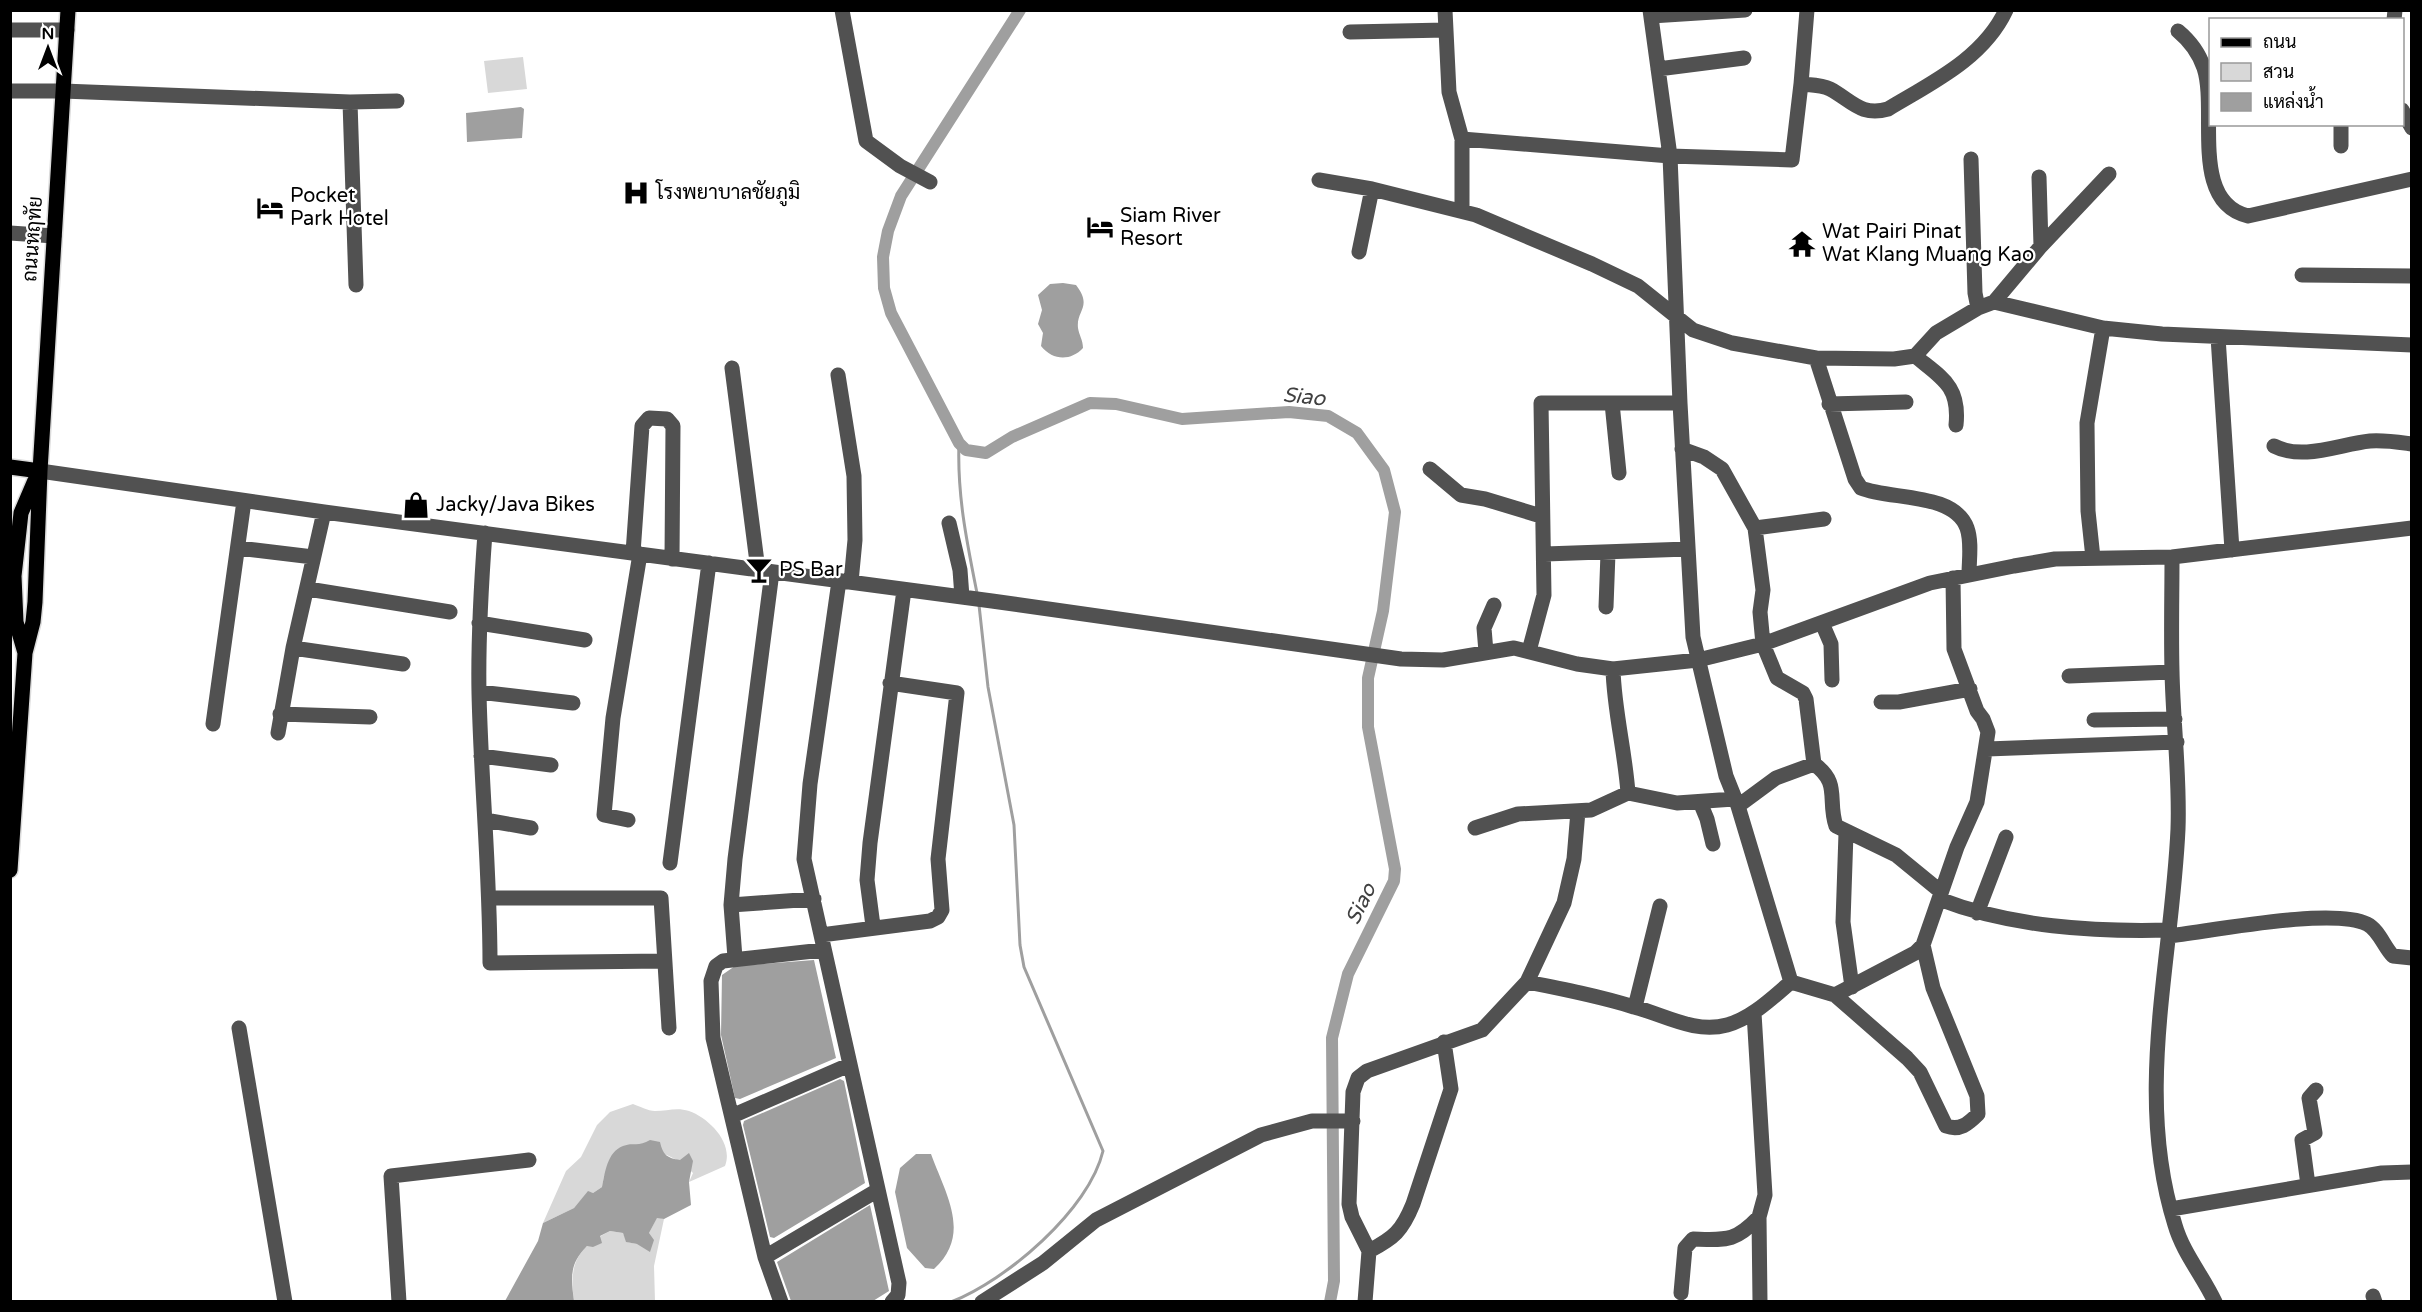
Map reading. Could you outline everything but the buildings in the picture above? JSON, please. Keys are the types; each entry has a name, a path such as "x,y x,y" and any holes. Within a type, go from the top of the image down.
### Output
{"main road":[{"name":"ถนนหฤทัย","path":"24,653 33,622 35,602 39,471 68,10"},
{"path":"10,467 39,471 10,532"},
{"path":"10,870 24,653 16,622 12,578 21,513"},
{"path":"12,578 39,515"},
{"path":"12,578 26,582 35,602"},
{"path":"10,631 24,653"}],"street":[{"path":"842,10 862,132 871,147 930,182"},
{"path":"1445,10 1449,92 1462,139 1462,211"},
{"path":"1745,10 1650,13 1670,156 1682,449 1693,637 1736,803 1791,982"},
{"path":"1462,139 1670,156 1792,160 1807,10"},
{"path":"1801,84 1829,88 1856,108 1878,112 1888,109 1970,58 2000,24 2006,10"},
{"path":"10,30 66,30"},
{"path":"1350,32 1446,30"},
{"path":"2178,31 2199,54 2205,69 2209,109"},
{"path":"1658,69 1744,58"},
{"path":"10,91 350,102 397,101"},
{"path":"350,102 356,285"},
{"path":"2404,112 2412,128"},
{"path":"2211,126 2209,168 2214,185 2226,203 2248,216 2412,179"},
{"path":"2341,126 2341,146"},
{"path":"1971,159 1975,293 1978,308"},
{"path":"1319,180 1371,189 1462,211 1592,264 1638,286 1678,320 1694,330 1732,343 1815,358 1894,359 1915,356 1936,333 1978,308 1994,302 2041,246 2109,174"},
{"path":"2039,177 2041,246"},
{"path":"1359,252 1371,189"},
{"path":"10,233 54,236"},
{"path":"2302,275 2412,276"},
{"path":"1994,302 2103,328 2218,337 2412,345"},
{"path":"2093,558 2088,511 2087,423 2103,328"},
{"path":"2218,337 2232,550"},
{"path":"1915,356 1953,388 1957,411 1956,425"},
{"path":"1815,358 1829,404 1861,488 1881,495 1940,504 1960,518 1968,534 1969,575"},
{"path":"732,368 765,571 731,904 735,958"},
{"path":"838,375 854,476 855,540 845,582 809,795 804,859 898,1283 898,1295 892,1302"},
{"path":"1829,404 1906,402"},
{"path":"1529,651 1544,595 1541,403 1680,403"},
{"path":"1612,403 1618,473"},
{"path":"628,820 604,815 613,718 637,554 642,426 649,418 667,419 673,426 672,558"},
{"path":"2274,446 2282,450 2308,451 2378,441 2412,444"},
{"path":"1682,449 1704,457 1722,469 1755,528 1763,590 1760,612 1763,644 1777,678 1803,693 1806,699 1814,764 1829,778 1832,787 1832,816 1836,826 1846,833 1896,855 1940,895 1977,913 2009,920 2108,930 2170,933 2264,923 2346,919 2369,925 2393,956 2412,958"},
{"path":"1430,469 1461,495 1485,499 1541,516"},
{"path":"39,471 485,534 992,601 1353,653 1401,659 1443,660 1514,648 1577,664 1613,669 1698,660 1763,644 1930,583 2055,559 2172,557 2412,528"},
{"path":"213,724 244,501"},
{"path":"278,733 293,648 324,512"},
{"path":"1755,528 1824,519"},
{"path":"949,523 966,598"},
{"path":"485,534 479,623 479,692 490,898 490,963 664,961"},
{"path":"238,548 313,557"},
{"path":"1545,554 1688,549"},
{"path":"1606,607 1608,553"},
{"path":"2172,557 2172,672 2178,830 2170,933 2158,1035 2155,1128 2158,1153 2171,1209 2183,1246 2215,1302"},
{"path":"670,863 710,563"},
{"path":"1835,996 1915,953 1923,945 1977,802 1987,749 1987,726 1977,711 1954,649 1953,578"},
{"path":"308,590 450,612"},
{"path":"873,926 867,880 870,843 904,590"},
{"path":"1486,652 1484,628 1494,605"},
{"path":"479,623 585,640"},
{"path":"1822,623 1830,644 1832,680"},
{"path":"293,648 403,664"},
{"path":"1613,669 1614,700 1621,732 1628,793"},
{"path":"2069,676 2172,672"},
{"path":"781,1302 765,1257 713,1038 711,981 716,966 723,961 822,943 873,926 930,921 941,914 938,859 958,701 957,693 890,683"},
{"path":"1881,702 1899,702 1970,689"},
{"path":"479,692 573,703"},
{"path":"280,714 370,717"},
{"path":"2094,720 2175,719"},
{"path":"1987,749 2176,742"},
{"path":"481,756 552,765"},
{"path":"1475,828 1518,814 1591,810 1628,793 1677,803 1736,803 1776,778 1814,764"},
{"path":"1700,802 1713,844"},
{"path":"1365,1302 1369,1251 1352,1217 1349,1204 1353,1092 1358,1078 1367,1071 1482,1030 1527,982 1564,903 1574,859 1578,811"},
{"path":"485,820 531,828"},
{"path":"1846,833 1843,922 1852,987"},
{"path":"1977,913 2006,837"},
{"path":"490,898 661,898 669,1028"},
{"path":"731,904 814,899"},
{"path":"1635,1007 1660,906"},
{"path":"1791,982 1835,996 1920,1072 1946,1126 1953,1129 1966,1126 1978,1114 1977,1096 1933,988 1923,945"},
{"path":"1527,982 1635,1007 1701,1028 1729,1025 1754,1013 1791,982"},
{"path":"1754,1013 1765,1195 1759,1217 1760,1302"},
{"path":"239,1028 285,1302"},
{"path":"1369,1251 1393,1239 1406,1221 1413,1204 1451,1089 1444,1042"},
{"path":"732,1116 849,1065"},
{"path":"2308,1185 2302,1140 2315,1133 2309,1098 2316,1090"},
{"path":"982,1302 1043,1263 1096,1220 1261,1135 1312,1121 1351,1121"},
{"path":"399,1302 391,1176 529,1160"},
{"path":"2171,1209 2382,1173 2412,1172"},
{"path":"765,1257 878,1190"},
{"path":"1681,1293 1685,1248 1693,1239 1726,1240 1737,1237 1759,1217"}],"green space":[{"path":"523,57 527,89 488,93 484,61"},
{"path":"633,1104 652,1111 676,1109 697,1114 712,1125 723,1140 727,1157 725,1166 689,1182 693,1173 678,1161 652,1150 624,1146 604,1176 602,1187 593,1193 588,1192 574,1208 543,1223 566,1171 581,1157 597,1125 610,1112"},
{"path":"657,1217 664,1219 654,1266 655,1301 574,1301 574,1267 582,1251 610,1231 623,1233 627,1242 637,1244 649,1233"}],"water":[{"path":"521,107 524,109 522,138 467,142 466,113"},
{"path":"1050,284 1076,285 1081,292 1084,304 1078,322 1083,348 1073,355 1062,358 1056,357 1041,346 1043,333 1038,324 1042,310 1038,295"},
{"path":"814,960 836,1058 740,1099 735,1098 721,1035 722,975 735,966"},
{"path":"840,1079 844,1081 865,1183 774,1238 770,1237 743,1125 744,1121"},
{"path":"650,1140 660,1142 664,1153 669,1157 680,1160 689,1153 693,1161 689,1182 691,1205 664,1219 657,1218 649,1233 654,1240 650,1252 637,1244 626,1242 623,1233 610,1231 600,1236 602,1243 593,1247 587,1246 577,1259 572,1278 574,1301 505,1301 538,1241 543,1223 574,1208 588,1191 593,1193 602,1187 610,1158 618,1149"},
{"path":"916,1154 931,1154 949,1199 952,1214 954,1228 952,1242 945,1256 934,1269 925,1268 907,1248 895,1192 900,1168"},
{"path":"870,1205 889,1291 873,1301 791,1301 777,1262"}],"waterway":[{"name":"Siao","path":"1020,10 901,196 888,231 883,257 884,288 891,313 959,443 966,450 986,453 1012,437 1090,403 1116,404 1182,419 1289,412 1328,416 1357,433 1384,470 1395,512 1383,611 1368,678 1368,727 1395,869 1394,881 1348,974 1332,1038 1334,1281 1330,1302"},
{"path":"959,443 961,500 977,593"},
{"path":"951,1302 973,1292 996,1277 1043,1240 1064,1219 1081,1196 1095,1174 1103,1151 1024,967 1020,945 1014,825 988,687 979,605"}],"place":[{"name":"โรงพยาบาลชัยภูมิ","path":"636,193"},
{"name":"Pocket Park Hotel","path":"270,208"},
{"name":"Siam River Resort","path":"1100,227"},
{"name":"Wat Pairi Pinat Wat Klang Muang Kao","path":"1802,244"},
{"name":"Jacky/Java Bikes","path":"416,505"},
{"name":"PS Bar","path":"759,570"}]}
